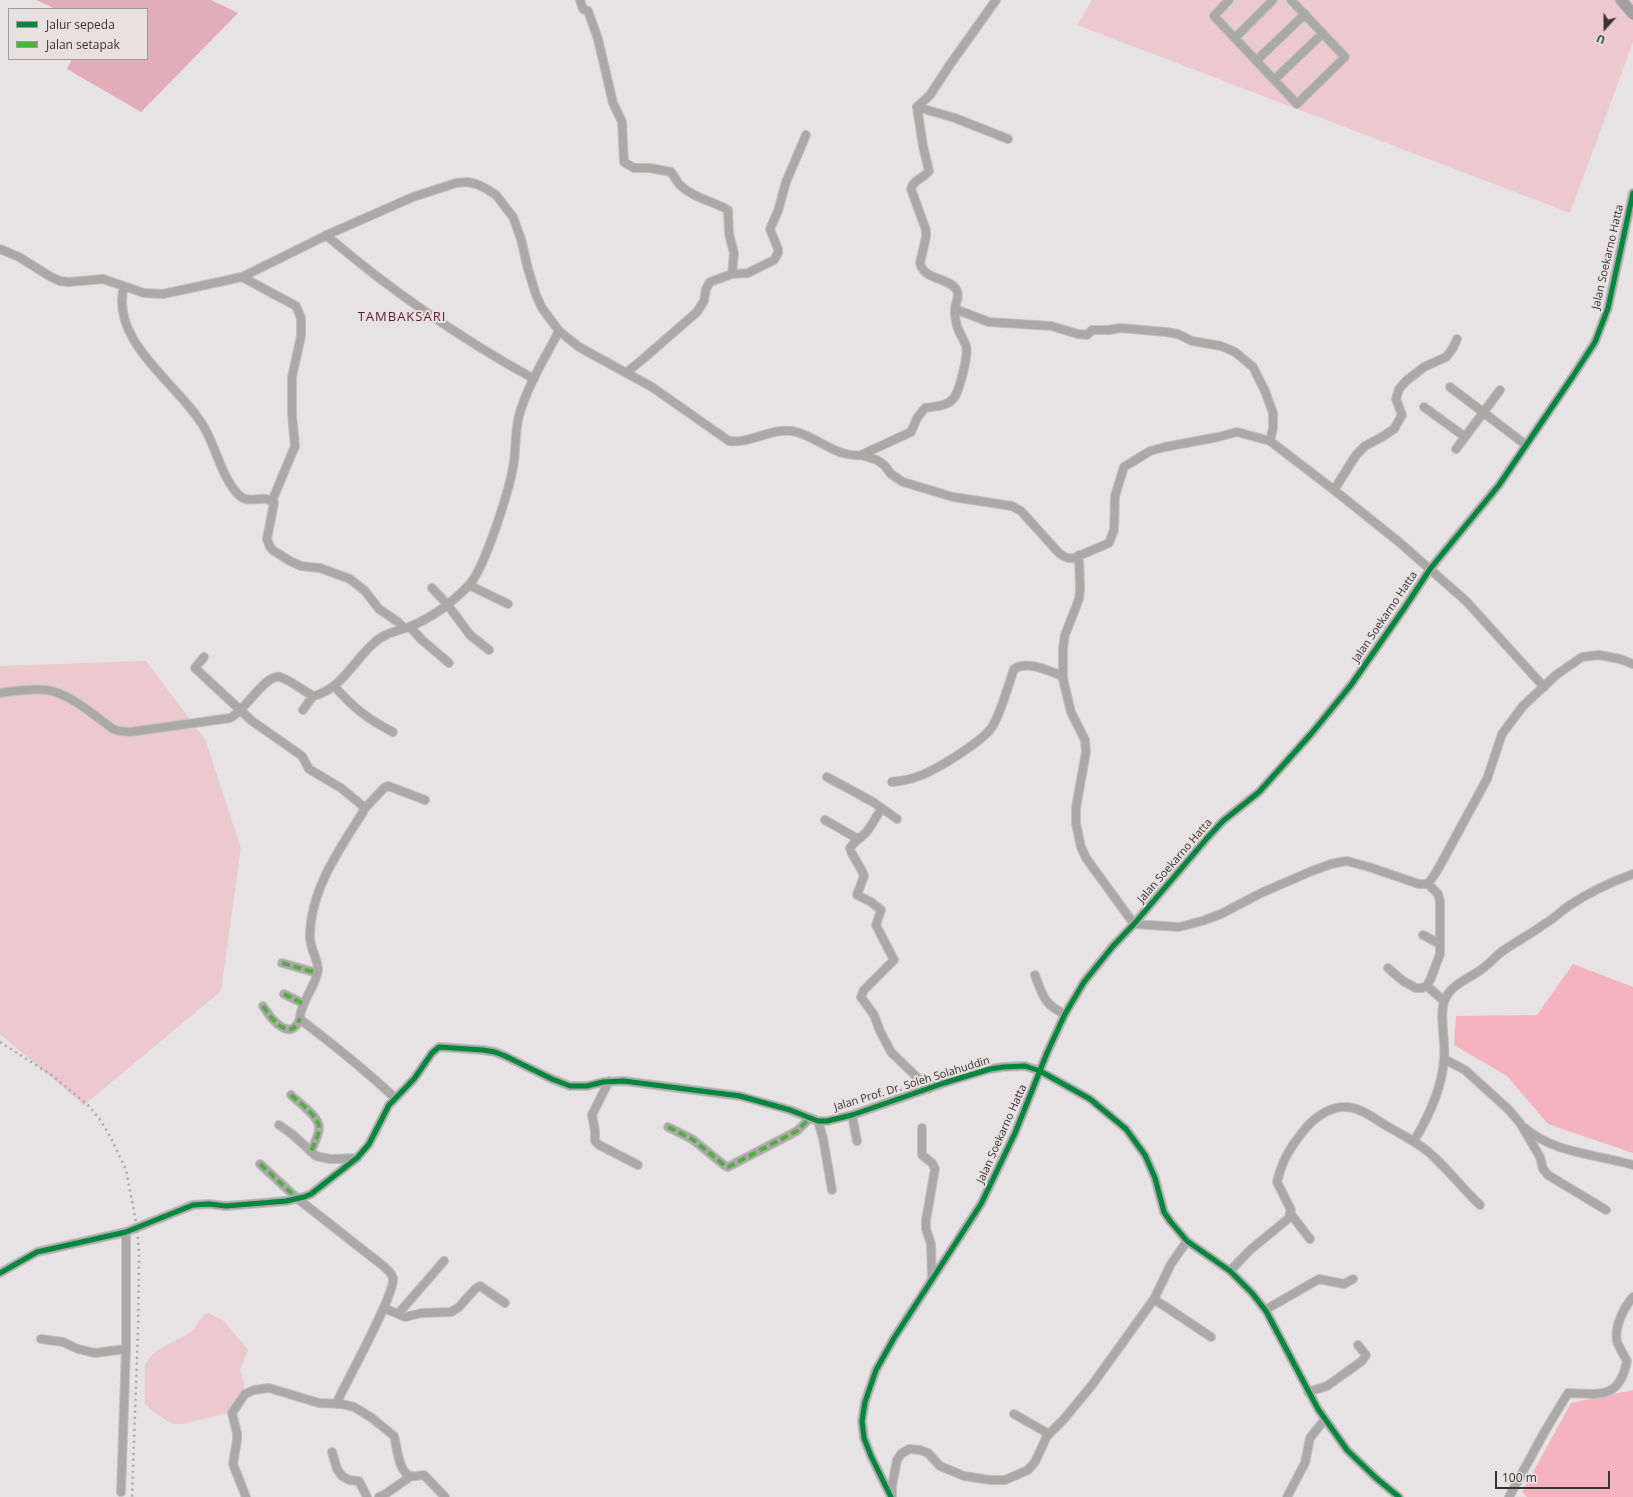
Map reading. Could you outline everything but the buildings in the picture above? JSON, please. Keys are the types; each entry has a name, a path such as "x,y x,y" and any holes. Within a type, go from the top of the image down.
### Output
{"main road":[{"path":"1621,0 1633,14"}],"street":[{"path":"580,0 583,9 588,11 598,39 614,103 622,122 624,162 634,168 650,168 671,172 680,185 686,189 697,196 717,203 728,210 729,234 734,253 732,274"},
{"path":"917,107 930,95 948,66 996,0"},
{"path":"1229,0 1214,16 1297,104 1346,57 1291,0"},
{"path":"1235,38 1273,0"},
{"path":"1256,61 1305,14"},
{"path":"1274,80 1323,32"},
{"path":"917,107 955,118 1008,139"},
{"path":"0,249 60,281 69,282 103,279 144,293 163,294 242,277 326,235 413,197 456,183 467,182 485,188 496,196 513,217 521,238 528,270 542,308 559,331 579,346 672,400 702,424 729,441 733,442 784,431 793,431 841,453 854,456 861,455 911,432 917,418 925,408 939,406 953,400 960,387 967,352 967,347 957,326 955,309 958,295 957,291 954,286 926,273 920,263 926,237 926,230 911,189 914,182 926,176 929,171 923,146 917,107"},
{"path":"626,373 697,312 704,301 706,289 710,282 732,274 748,273 771,263 776,257 778,249 770,229 778,211 786,182 806,135"},
{"name":"Jalan Soekarno Hatta","path":"891,1497 864,1438 862,1421 865,1402 876,1370 894,1338 981,1204 1015,1132 1065,1014 1092,971 1208,837 1223,821 1259,792 1311,734 1351,685 1430,569 1500,485 1595,342 1608,308 1633,193"},
{"path":"326,235 360,264 418,307 496,358 534,378"},
{"path":"242,277 296,306 300,311 301,318 301,336 292,377 292,414 295,446 272,501 274,506 267,539 270,547 290,561 301,566 320,568 335,572 350,579 365,591 379,609 407,628 449,663"},
{"path":"124,286 121,302 126,322 132,335 149,362 196,415 206,429 216,456 236,492 243,499 268,499 272,501"},
{"path":"955,309 989,322 1051,326 1078,334 1087,335 1092,330 1109,330 1120,328 1178,334 1192,341 1221,346 1235,352 1253,367 1265,391 1272,413 1273,428 1270,441"},
{"path":"0,693 38,689 55,692 79,704 113,729 125,732 171,728 226,719 234,716 267,682 274,677 281,678 313,696 322,694 334,686 374,643 387,635 407,628 437,612 469,585 476,575 483,560 511,478 519,415 534,378 559,331"},
{"path":"1334,490 1356,455 1365,446 1394,429 1402,415 1396,399 1402,385 1424,367 1446,357 1453,348 1456,339"},
{"path":"1450,388 1526,445"},
{"path":"1456,449 1500,390"},
{"path":"1424,406 1465,437"},
{"path":"861,455 877,460 884,465 891,474 903,482 953,497 1012,506 1022,511 1062,556 1069,559 1109,543 1114,530 1115,496 1124,467 1150,451 1237,432 1270,441 1334,490 1430,569 1466,601 1544,686"},
{"path":"1079,555 1079,599 1063,648 1063,676 1071,712 1085,740 1086,752 1076,808 1076,824 1081,847 1090,864 1134,924 1179,927 1202,921 1221,914 1261,893 1312,871 1331,864 1347,861 1419,884 1428,884 1438,894 1440,901 1440,954 1427,986 1416,988 1403,981 1388,968"},
{"path":"469,585 508,604"},
{"path":"432,588 447,604 470,635 489,650"},
{"path":"1428,884 1437,871 1487,779 1502,734 1522,706 1556,675 1582,657 1599,655 1620,659 1633,664"},
{"path":"204,657 195,668 240,710 263,729 302,756 305,760 306,766 309,769 341,788 361,804 364,809"},
{"path":"892,782 905,781 931,771 948,761 984,735 995,722 1014,669 1019,666 1027,665 1063,676"},
{"path":"334,686 360,713 373,722 393,732"},
{"path":"303,710 313,696"},
{"path":"827,777 882,808 897,820"},
{"path":"263,1006 270,1018 283,1028 294,1028 298,1024 300,1014 318,973 310,936 316,900 331,862 364,809 384,788 388,786 425,800"},
{"path":"882,808 873,820 868,831 858,839 850,848 850,851 856,859 864,876 857,895 871,902 881,910 876,925 894,960 864,990 861,997 874,1015 880,1031 891,1052 929,1089"},
{"path":"825,820 858,839"},
{"path":"1414,1141 1426,1121 1438,1092 1444,1059 1444,1027 1442,1013 1444,1001 1450,990 1466,978 1481,970 1499,954 1547,923 1570,904 1608,884 1633,874"},
{"path":"1423,935 1440,944"},
{"path":"282,962 318,973"},
{"path":"1035,975 1043,996 1057,1010 1065,1014"},
{"path":"1427,986 1444,1001"},
{"path":"284,994 304,1004"},
{"path":"300,1018 365,1070 395,1098"},
{"name":"Jalan Prof. Dr. Soleh Solahuddin","path":"0,1273 37,1252 126,1232 193,1205 209,1204 226,1206 298,1199 311,1194 357,1158 368,1144 389,1105 414,1079 432,1053 436,1049 444,1047 495,1052 570,1086 587,1086 624,1081 740,1096 790,1110 809,1119 818,1121 827,1121 852,1115 944,1083 1003,1067 1026,1066 1040,1071 1090,1099 1126,1129 1144,1155 1155,1178 1164,1212 1187,1241 1230,1271 1252,1293 1265,1310 1308,1392 1347,1450 1398,1497"},
{"path":"1444,1059 1465,1070 1509,1110 1520,1124 1540,1157 1543,1169 1548,1175 1606,1210"},
{"path":"609,1082 592,1115 595,1141 599,1146 638,1165"},
{"path":"290,1095 314,1116 318,1123 319,1128 311,1152"},
{"path":"1230,1271 1250,1250 1284,1224 1289,1218 1291,1210 1276,1182 1278,1174 1290,1146 1319,1115 1335,1108 1353,1108 1367,1114 1414,1141 1433,1156 1462,1188 1480,1205"},
{"path":"852,1115 857,1141"},
{"path":"668,1127 692,1139 728,1167 797,1131 809,1119"},
{"path":"818,1121 823,1138 832,1190"},
{"path":"1520,1124 1534,1135 1559,1147 1633,1165"},
{"path":"280,1125 311,1152 324,1158 357,1158"},
{"path":"922,1128 922,1155 932,1163 935,1169 926,1220 926,1229 931,1244 932,1280"},
{"path":"260,1164 298,1199 355,1243 391,1274 393,1283 384,1308 336,1404"},
{"path":"1290,1213 1310,1239"},
{"path":"121,1492 126,1349 126,1232"},
{"path":"891,1497 897,1460 901,1454 909,1449 920,1450 928,1454 940,1466 959,1475 990,1480 1005,1480 1031,1468 1049,1434 1064,1419 1092,1385 1154,1299 1172,1264 1187,1241"},
{"path":"398,1314 444,1261"},
{"path":"1265,1310 1319,1279 1344,1284 1353,1279"},
{"path":"384,1308 409,1317 422,1313 451,1312 459,1307 475,1289 480,1286 505,1303"},
{"path":"1509,1497 1545,1431 1568,1393 1603,1394 1611,1391 1620,1382 1627,1361 1617,1341 1617,1329 1628,1302 1633,1297"},
{"path":"1154,1299 1211,1337"},
{"path":"41,1339 63,1342 78,1349 95,1353 126,1349"},
{"path":"1308,1392 1327,1386 1362,1361 1366,1355 1358,1345"},
{"path":"246,1497 233,1464 237,1433 232,1413 245,1394 254,1390 269,1388 319,1403 349,1405 362,1411 392,1433 395,1440 397,1454 407,1474 411,1476"},
{"path":"1014,1414 1049,1434"},
{"path":"1287,1497 1306,1463 1310,1438 1325,1419"},
{"path":"332,1452 339,1472 349,1480 359,1481 367,1497"},
{"path":"382,1496 411,1476 424,1475 445,1497"}],"shaded area":[{"path":"36,0 211,0 238,13 141,112 67,69 72,60 148,60 148,8 54,8"},
{"path":"1092,0 1633,0 1633,42 1570,213 1077,25"},
{"path":"146,661 205,739 241,848 221,991 84,1105 0,1034 0,666"},
{"path":"1573,964 1633,987 1633,1153 1548,1124 1507,1076 1454,1045 1456,1016 1537,1015"},
{"path":"208,1313 224,1321 248,1350 240,1370 244,1383 244,1393 231,1412 183,1424 174,1424 150,1409 145,1403 145,1366 153,1354 192,1331 201,1318"},
{"path":"1633,1390 1633,1497 1527,1497 1522,1492 1571,1403"}],"railway":[{"path":"0,1042 53,1076 89,1106 101,1121 111,1138 126,1170 137,1227 139,1253 138,1330 132,1497"}],"marked path":[{"path":"282,963 317,973"},
{"path":"284,994 304,1004"},
{"path":"263,1006 271,1017 281,1027 286,1029 292,1029 300,1018"},
{"path":"291,1095 308,1110 316,1119 318,1124 318,1134 311,1152"},
{"path":"668,1127 692,1139 728,1167 797,1131 809,1119"},
{"path":"260,1164 298,1199"}],"cycle path":[{"path":"891,1497 864,1438 862,1421 865,1402 876,1370 894,1338 981,1204 1015,1133 1047,1053 1065,1014 1084,982 1113,946 1134,924 1208,837 1223,821 1259,792 1311,734 1351,685 1430,569 1499,485 1595,342 1608,308 1633,193"},
{"path":"0,1273 37,1252 126,1232 193,1205 209,1204 226,1206 286,1201 311,1194 357,1158 369,1144 389,1105 414,1079 432,1053 439,1047 495,1052 570,1086 587,1086 603,1082 624,1081 740,1096 790,1110 818,1121 827,1121 852,1115 944,1083 990,1069 1025,1066 1040,1071 1090,1099 1126,1129 1145,1155 1155,1178 1164,1212 1170,1221 1187,1241 1230,1271 1252,1293 1266,1311 1318,1409 1347,1450 1376,1478 1399,1497"}],"district":[{"name":"TAMBAKSARI","path":"402,317"}]}
